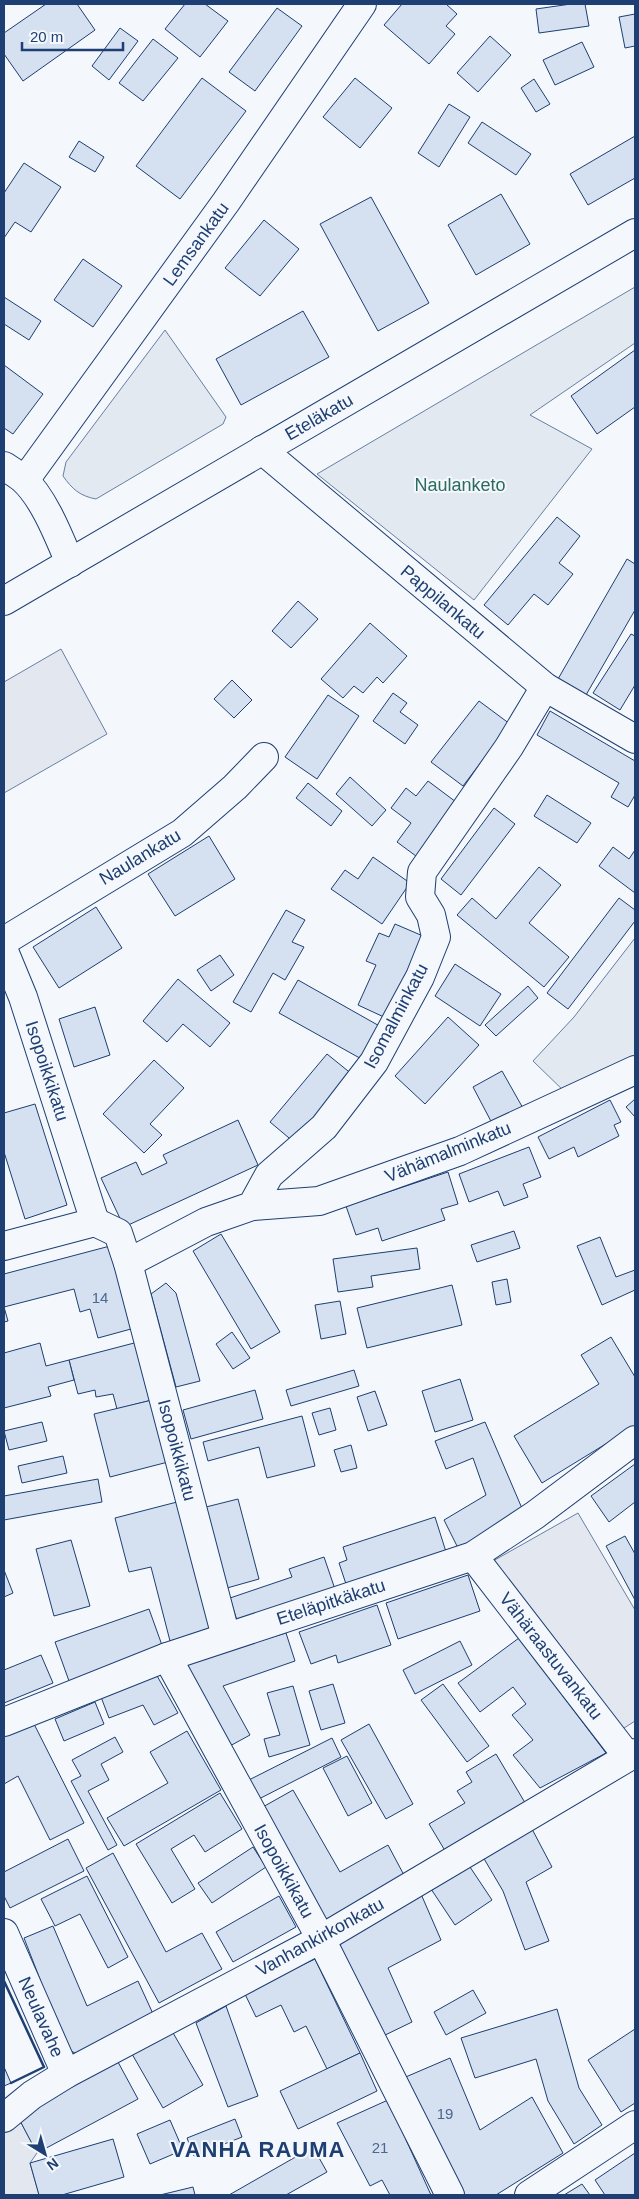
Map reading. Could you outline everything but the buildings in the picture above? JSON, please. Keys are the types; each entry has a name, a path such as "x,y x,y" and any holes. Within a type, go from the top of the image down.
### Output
{"street":[{"name":"Lemsankatu","path":"14,473 226,202 362,4"},
{"name":"Eteläkatu","path":"4,601 635,233"},
{"name":"Pappilankatu","path":"262,450 545,687 635,739"},
{"path":"14,473 56,529 70,562"},
{"name":"Isomalminkatu","path":"252,1206 268,1175 324,1127 374,1062 420,977 436,937 431,915 420,897 422,872 509,747 545,687"},
{"name":"Naulankatu","path":"4,940 182,833 235,787 264,757"},
{"name":"Isopoikkikatu","path":"4,951 23,997 95,1222"},
{"name":"Vähämalminkatu","path":"252,1206 319,1201 460,1151 635,1070"},
{"path":"4,1246 95,1222 118,1233 128,1264 206,1222 252,1206"},
{"name":"Isopoikkikatu","path":"128,1264 226,1637"},
{"name":"Eteläpitkäkatu","path":"4,1722 167,1657 473,1556 535,1515 635,1440"},
{"name":"Vähäraastuvankatu","path":"473,1556 632,1755"},
{"name":"Isopoikkikatu","path":"167,1657 321,1939 450,2195"},
{"name":"Vanhankirkonkatu","path":"4,2118 32,2095 66,2074 321,1939 632,1755"},
{"name":"Neulavahe","path":"4,1932 66,2074"},
{"path":"529,2195 635,2125"}],"green space":[{"name":"Naulanketo","path":"635,287 635,343 530,415 592,449 474,600 317,474"},
{"path":"165,330 226,417 223,424 96,499 81,494 63,476 66,462"},
{"path":"635,938 635,1061 568,1095 533,1061 574,1017"}],"shaded area":[{"path":"61,649 107,734 4,793 4,682"},
{"path":"578,1513 635,1610 635,1721 599,1744 470,1574"},
{"path":"17,2115 37,2153 30,2163 39,2195 4,2195 4,2117"}],"wall":[{"path":"4,1981 44,2067 11,2083"}],"district":[{"name":"VANHA RAUMA","path":"258,2149"}]}
